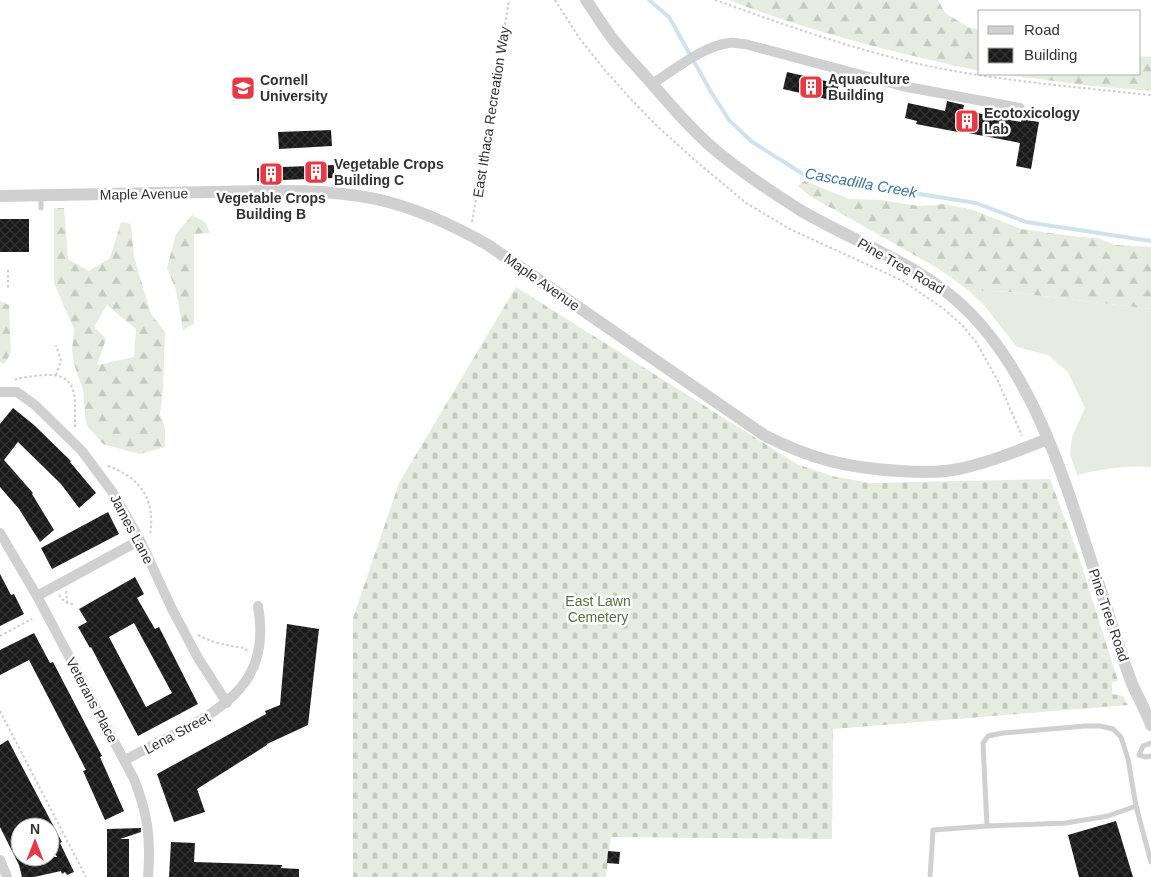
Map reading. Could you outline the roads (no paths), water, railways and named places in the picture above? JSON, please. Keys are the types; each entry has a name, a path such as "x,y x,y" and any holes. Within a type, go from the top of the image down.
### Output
{"street":[{"name":"Pine Tree Road","path":"586,0 615,42 678,114 714,148 756,181 802,211 910,268 951,296 980,324 1004,356 1030,401 1048,439 1066,483 1078,524 1134,687 1151,725"},
{"path":"652,84 704,52 718,45 730,43 745,44 902,86 1020,108"},
{"name":"Maple Avenue","path":"0,196 41,202 315,192 376,199 409,208 441,220 488,245 764,435 790,448 817,458 844,466 874,470 915,472 951,470 978,464 1048,439"},
{"name":"James Lane","path":"0,392 17,392 34,405 82,451 113,493 140,540 172,609 198,658 227,703"},
{"name":"Veterans Place","path":"0,533 37,596 125,760 143,802 147,819 150,846 148,877"},
{"path":"37,596 140,540"},
{"name":"Lena Street","path":"125,760 212,714 238,692 248,679 255,664 259,648 258,606"},
{"path":"0,860 7,877"}],"lane":[{"path":"987,826 983,743 988,736 1085,726 1107,727 1113,729 1122,737 1128,759 1136,806 1151,862"},
{"path":"1139,755 1143,746 1151,742"},
{"path":"1128,759 1139,755 1151,756"},
{"path":"930,877 933,830 1066,823 1108,816 1136,806"}],"waterway":[{"name":"Cascadilla Creek","path":"649,0 669,17 729,120 751,141 806,176 976,203 1026,222 1151,241"}],"place":[{"name":"Aquaculture Building","path":"811,87"},
{"name":"Cornell University","path":"243,88"},
{"name":"Ecotoxicology Lab","path":"967,121"},
{"name":"Vegetable Crops Building C","path":"316,172"},
{"name":"Vegetable Crops Building B","path":"271,174"}],"park label":[{"name":"East Lawn Cemetery","path":"598,610"}]}
